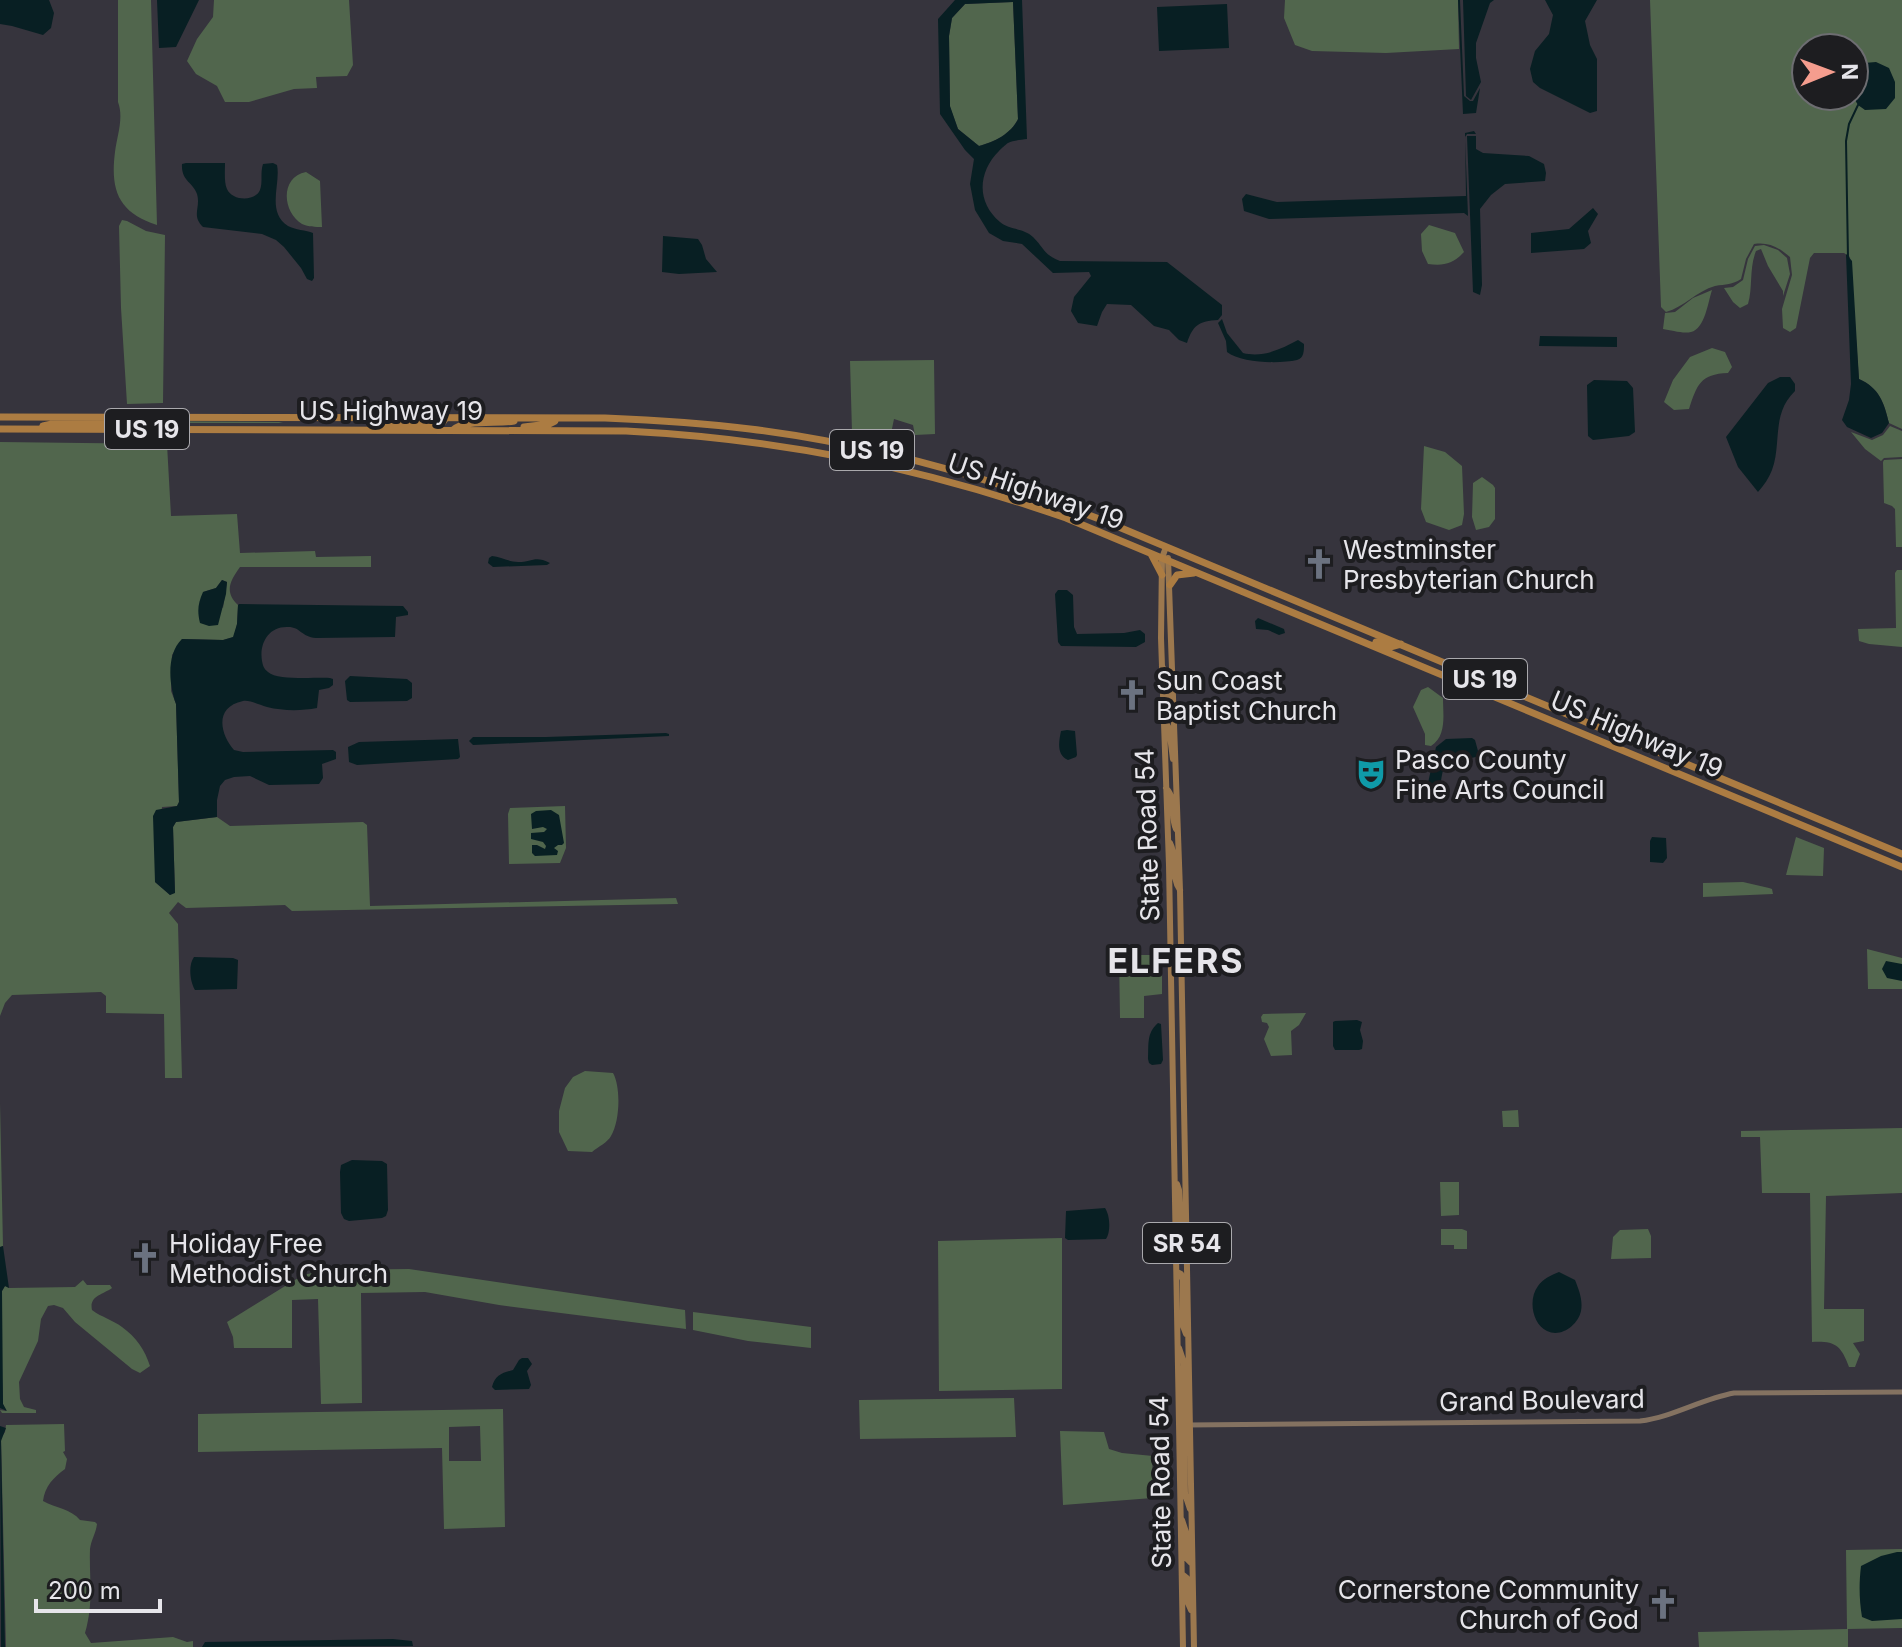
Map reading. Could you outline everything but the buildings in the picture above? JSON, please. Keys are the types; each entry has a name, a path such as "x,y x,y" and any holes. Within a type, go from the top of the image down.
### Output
{"highway":[{"name":"US Highway 19","path":"0,417 630,419 735,427 903,457 1041,497 1401,644 1868,839 1902,856"},
{"path":"33,429 52,424 109,424 120,417"},
{"path":"371,429 391,424 441,423 447,417"},
{"path":"453,430 461,424 496,424 523,418"},
{"path":"518,430 549,424 556,418"},
{"name":"US Highway 19","path":"0,429 626,431 776,444 902,469 1035,508 1149,552 1902,867"},
{"path":"832,454 838,451 893,462 903,457"},
{"path":"902,469 918,465 964,473"},
{"path":"1149,552 1162,575"},
{"path":"1170,585 1177,575 1196,573"},
{"path":"1324,625 1385,646 1401,644"},
{"path":"1469,685 1477,681 1526,701 1547,705"},
{"path":"1795,822 1819,827 1859,843 1868,839"},
{"path":"1880,858 1885,855 1902,856"}],"main road":[{"name":"State Road 54","path":"1166,547 1162,575 1162,665 1177,1345 1192,1512 1194,1647"},
{"name":"State Road 54","path":"1165,559 1170,585 1180,890 1189,1336 1180,1517 1183,1647"},
{"path":"1162,665 1168,677 1170,702 1174,707"},
{"path":"1164,720 1169,728 1175,763"},
{"path":"1166,788 1171,794 1173,820 1178,832"},
{"path":"1168,840 1174,850 1175,882 1180,890"},
{"path":"1169,897 1176,899 1177,951 1181,960"},
{"path":"1175,1181 1179,1190 1182,1239 1187,1244"},
{"path":"1177,1272 1182,1276 1183,1326 1189,1336"},
{"name":"Grand Boulevard","path":"1184,1425 1640,1421 1664,1417 1734,1393 1902,1392"},
{"path":"1180,1517 1186,1527 1187,1559 1192,1564"},
{"path":"1182,1574 1187,1578 1189,1605 1193,1613"}],"green space":[{"path":"118,0 151,0 157,225 126,207 120,199 114,178 120,121"},
{"path":"214,0 349,0 353,65 347,76 316,77 317,88 294,89 249,102 225,102 217,86 196,74 187,61 197,39 213,17"},
{"path":"1285,0 1458,0 1459,49 1386,53 1312,51 1295,45 1284,18"},
{"path":"1650,0 1902,0 1902,429 1889,423 1880,396 1859,379 1850,257 1844,253 1814,253 1810,258 1796,328 1790,332 1783,328 1782,309 1792,275 1790,257 1769,245 1754,244 1738,281 1708,288 1666,312 1661,307"},
{"path":"1013,2 1018,119 1002,137 979,146 958,129 950,107 949,36 952,18 965,4"},
{"path":"306,172 320,181 322,227 302,224 295,219 288,204 288,187 298,175"},
{"path":"122,220 146,231 165,235 163,403 127,404 121,308 119,226"},
{"path":"1429,225 1455,233 1464,252 1448,263 1428,264 1422,251 1421,234"},
{"path":"1764,245 1778,250 1787,258 1790,274 1783,296 1761,249 1756,251 1754,257 1748,304 1740,308 1724,288 1733,287 1743,280 1755,246"},
{"path":"1712,290 1703,321 1696,330 1684,333 1663,329 1665,313 1675,312 1693,298"},
{"path":"1712,348 1725,352 1732,367 1728,373 1711,376 1701,382 1689,409 1674,410 1664,402 1673,380 1690,357"},
{"path":"934,360 935,434 915,435 913,425 894,419 889,443 852,432 850,361"},
{"path":"119,421 279,422 283,423 112,426"},
{"path":"1890,426 1902,431 1902,457 1881,461 1865,449 1851,432 1872,440 1883,435"},
{"path":"0,442 167,444 171,516 237,514 240,553 315,551 316,557 371,556 371,567 240,567 230,586 231,596 238,605 234,637 223,640 182,639 172,655 171,691 176,704 179,802 177,806 162,807 155,882 170,895 175,892 173,827 176,822 217,817 230,826 363,822 367,825 370,906 676,898 678,904 292,911 285,905 186,908 178,902 169,913 178,924 182,1078 165,1078 164,1014 106,1013 106,996 101,992 12,995 0,1016","holes":["222,580 227,582 223,608 203,592 216,588"]},
{"path":"1424,446 1445,452 1462,466 1462,525 1449,530 1426,522 1421,509"},
{"path":"1902,459 1902,547 1896,547 1895,509 1884,503 1883,462"},
{"path":"1482,477 1495,488 1495,519 1489,527 1476,530 1472,517 1473,483"},
{"path":"1897,570 1902,570 1902,647 1859,641 1858,629 1896,628"},
{"path":"1428,687 1443,698 1442,731 1431,746 1425,745 1425,734 1413,707 1421,690"},
{"path":"565,806 566,848 560,863 509,864 510,808"},
{"path":"1796,837 1824,848 1823,876 1786,875"},
{"path":"1743,882 1772,889 1773,894 1703,897 1703,883"},
{"path":"1867,949 1902,958 1902,989 1868,989"},
{"path":"1119,955 1162,955 1162,994 1144,996 1144,1018 1120,1018"},
{"path":"1306,1013 1291,1031 1292,1055 1271,1056 1264,1039 1269,1027 1262,1022 1263,1014"},
{"path":"585,1071 613,1073 618,1113 610,1138 592,1152 568,1151 559,1132 559,1111 565,1088 573,1077"},
{"path":"0,1103 3,1246 0,1247"},
{"path":"1518,1110 1519,1127 1503,1127 1502,1111"},
{"path":"1902,1128 1902,1193 1826,1196 1824,1309 1864,1309 1864,1341 1853,1343 1860,1354 1855,1367 1849,1367 1836,1346 1812,1342 1810,1193 1762,1193 1760,1137 1741,1137 1741,1131"},
{"path":"1440,1182 1459,1182 1459,1215 1441,1216"},
{"path":"1441,1229 1467,1231 1467,1249 1441,1245"},
{"path":"1648,1229 1651,1258 1611,1259 1613,1237 1620,1230"},
{"path":"1062,1238 1062,1389 939,1391 938,1241"},
{"path":"409,1269 685,1310 686,1329 499,1305 425,1292 361,1293 362,1403 321,1404 318,1299 292,1300 292,1348 234,1348 227,1322 303,1275 326,1270"},
{"path":"83,1280 87,1285 110,1285 112,1288 94,1299 92,1310 132,1335 143,1349 150,1366 140,1373 132,1369 75,1322 63,1308 48,1306 41,1319 38,1341 19,1382 24,1407 36,1410 36,1413 2,1413 0,1410 6,1411 2,1378 2,1291 5,1286 75,1287"},
{"path":"693,1312 811,1327 811,1348 748,1341 693,1330"},
{"path":"1014,1398 1016,1437 860,1439 859,1400"},
{"path":"503,1409 505,1527 444,1529 442,1448 198,1452 198,1414","holes":["480,1426 481,1461 449,1461 449,1427"]},
{"path":"64,1424 65,1469 50,1483 43,1501 68,1511 80,1520 97,1524 90,1549 90,1601 85,1633 91,1643 173,1637 193,1641 193,1647 6,1647 1,1438 6,1425"},
{"path":"1060,1431 1104,1432 1109,1449 1153,1456 1152,1476 1165,1497 1063,1505"},
{"path":"1902,1549 1902,1628 1848,1629 1848,1647 1699,1647 1698,1632 1847,1629 1846,1550"}],"shaded area":[{"path":"0,0 49,0 54,13 51,28 43,35 0,24"},
{"path":"157,0 199,0 176,47 159,48"},
{"path":"955,0 1022,0 1027,139 1007,144 987,168 983,187 992,214 1004,225 1029,234 1047,253 1060,261 1167,262 1222,305 1222,315 1218,320 1198,325 1187,343 1169,330 1154,326 1131,305 1107,304 1097,326 1078,323 1071,311 1074,297 1091,276 1089,272 1053,273 1022,244 1003,241 989,233 975,210 970,184 974,159 940,114 938,19","holes":["1013,2 1018,119 1002,137 979,146 958,129 950,106 949,36 952,18 965,4"]},
{"path":"1458,0 1464,96 1473,101 1480,88 1476,113 1463,114"},
{"path":"1463,0 1494,0 1490,3 1476,43 1481,82 1471,100 1466,96"},
{"path":"1545,0 1597,0 1585,21 1590,45 1597,59 1597,111 1590,113 1533,82 1530,69 1535,51 1549,34 1553,15"},
{"path":"1227,4 1229,48 1159,51 1157,7"},
{"path":"1870,62 1889,68 1895,82 1895,98 1886,109 1870,110"},
{"path":"1467,136 1476,136 1476,149 1483,153 1529,156 1544,164 1546,173 1545,181 1505,184 1480,209 1480,295 1473,292"},
{"path":"1465,140 1468,216 1464,213 1269,219 1244,211 1242,199 1246,194 1277,202 1466,196"},
{"path":"225,163 227,189 234,196 244,198 253,197 260,190 263,164 277,165 276,206 281,220 288,226 313,233 312,281 307,279 276,240 262,234 203,227 197,215 197,194 183,174 182,164"},
{"path":"1593,208 1598,214 1588,231 1591,243 1584,249 1531,253 1531,233 1569,229"},
{"path":"663,236 698,239 706,259 717,272 662,272"},
{"path":"1846,254 1852,261 1859,379 1880,396 1889,423 1882,433 1871,438 1847,427 1842,420 1851,384"},
{"path":"1222,319 1227,333 1243,353 1265,353 1298,340 1304,344 1304,352 1297,360 1280,362 1233,356 1227,352 1218,323"},
{"path":"1540,336 1617,337 1617,347 1539,346"},
{"path":"1780,377 1790,377 1795,391 1780,419 1772,470 1758,492 1738,467 1726,437 1768,383"},
{"path":"1594,380 1627,381 1633,388 1635,432 1629,436 1593,440 1588,436 1587,385"},
{"path":"492,556 515,562 537,559 550,563 493,567 488,563"},
{"path":"222,580 227,582 226,594 218,625 200,623 198,607 203,592 216,588"},
{"path":"1058,590 1067,590 1073,595 1077,634 1140,630 1145,634 1145,642 1136,647 1061,646 1058,642 1055,594"},
{"path":"239,604 403,606 408,615 396,617 395,637 316,638 296,629 281,627 267,637 261,654 263,666 268,672 288,678 330,678 333,685 319,690 317,708 279,709 246,701 234,704 227,709 222,722 229,744 234,750 243,752 333,750 336,759 322,764 323,778 319,784 269,785 250,776 225,780 220,786 217,817 176,822 173,827 175,893 170,895 155,882 153,816 156,810 177,806 179,802 176,704 171,661 182,639 223,640 233,637"},
{"path":"1258,618 1284,629 1285,633 1279,635 1256,629 1255,621"},
{"path":"350,676 407,679 412,683 412,698 407,701 350,702 347,700 345,681"},
{"path":"1061,731 1075,731 1077,755 1068,760 1059,747"},
{"path":"666,733 669,736 473,745 469,741 473,737"},
{"path":"1472,738 1478,751 1476,757 1455,759 1446,764 1440,795 1432,799 1428,783 1436,747 1446,739"},
{"path":"458,739 458,759 357,765 349,762 348,747 359,742"},
{"path":"551,810 559,815 564,843 554,848 558,851 557,855 535,856 532,845 545,849 546,846 531,839 531,833 547,829 532,829 531,814"},
{"path":"1652,837 1666,838 1667,858 1663,863 1650,862"},
{"path":"194,957 238,960 237,989 195,990 190,974"},
{"path":"1886,961 1902,964 1902,981 1887,978 1882,969"},
{"path":"1335,1021 1362,1022 1362,1049 1335,1050"},
{"path":"1158,1023 1161,1024 1163,1060 1161,1064 1152,1065 1148,1059 1149,1040"},
{"path":"352,1160 382,1161 387,1164 386,1216 344,1219 341,1213 340,1172 341,1165"},
{"path":"1105,1208 1109,1224 1106,1239 1065,1238 1066,1211"},
{"path":"3,1246 9,1288 5,1286 2,1291 3,1404 7,1411 0,1408 0,1247"},
{"path":"1559,1272 1575,1280 1581,1307 1573,1325 1552,1333 1538,1323 1532,1304 1535,1291 1542,1281"},
{"path":"522,1358 528,1358 532,1364 527,1371 531,1385 529,1389 495,1390 492,1387 497,1377 513,1370"},
{"path":"0,1426 6,1428 1,1441 5,1647 1,1647"},
{"path":"1902,1552 1902,1619 1872,1621 1862,1617 1861,1566"},
{"path":"412,1641 413,1646 202,1647 205,1642"}],"waterway":[{"path":"1848,258 1846,141 1855,112"}],"place":[{"name":"Westminster Presbyterian Church","path":"1319,564"},
{"name":"Sun Coast Baptist Church","path":"1132,695"},
{"name":"Pasco County Fine Arts Council","path":"1371,774"},
{"name":"Holiday Free Methodist Church","path":"145,1258"},
{"name":"Cornerstone Community Church of God","path":"1663,1604"}],"district":[{"name":"ELFERS","path":"1176,960"}]}
